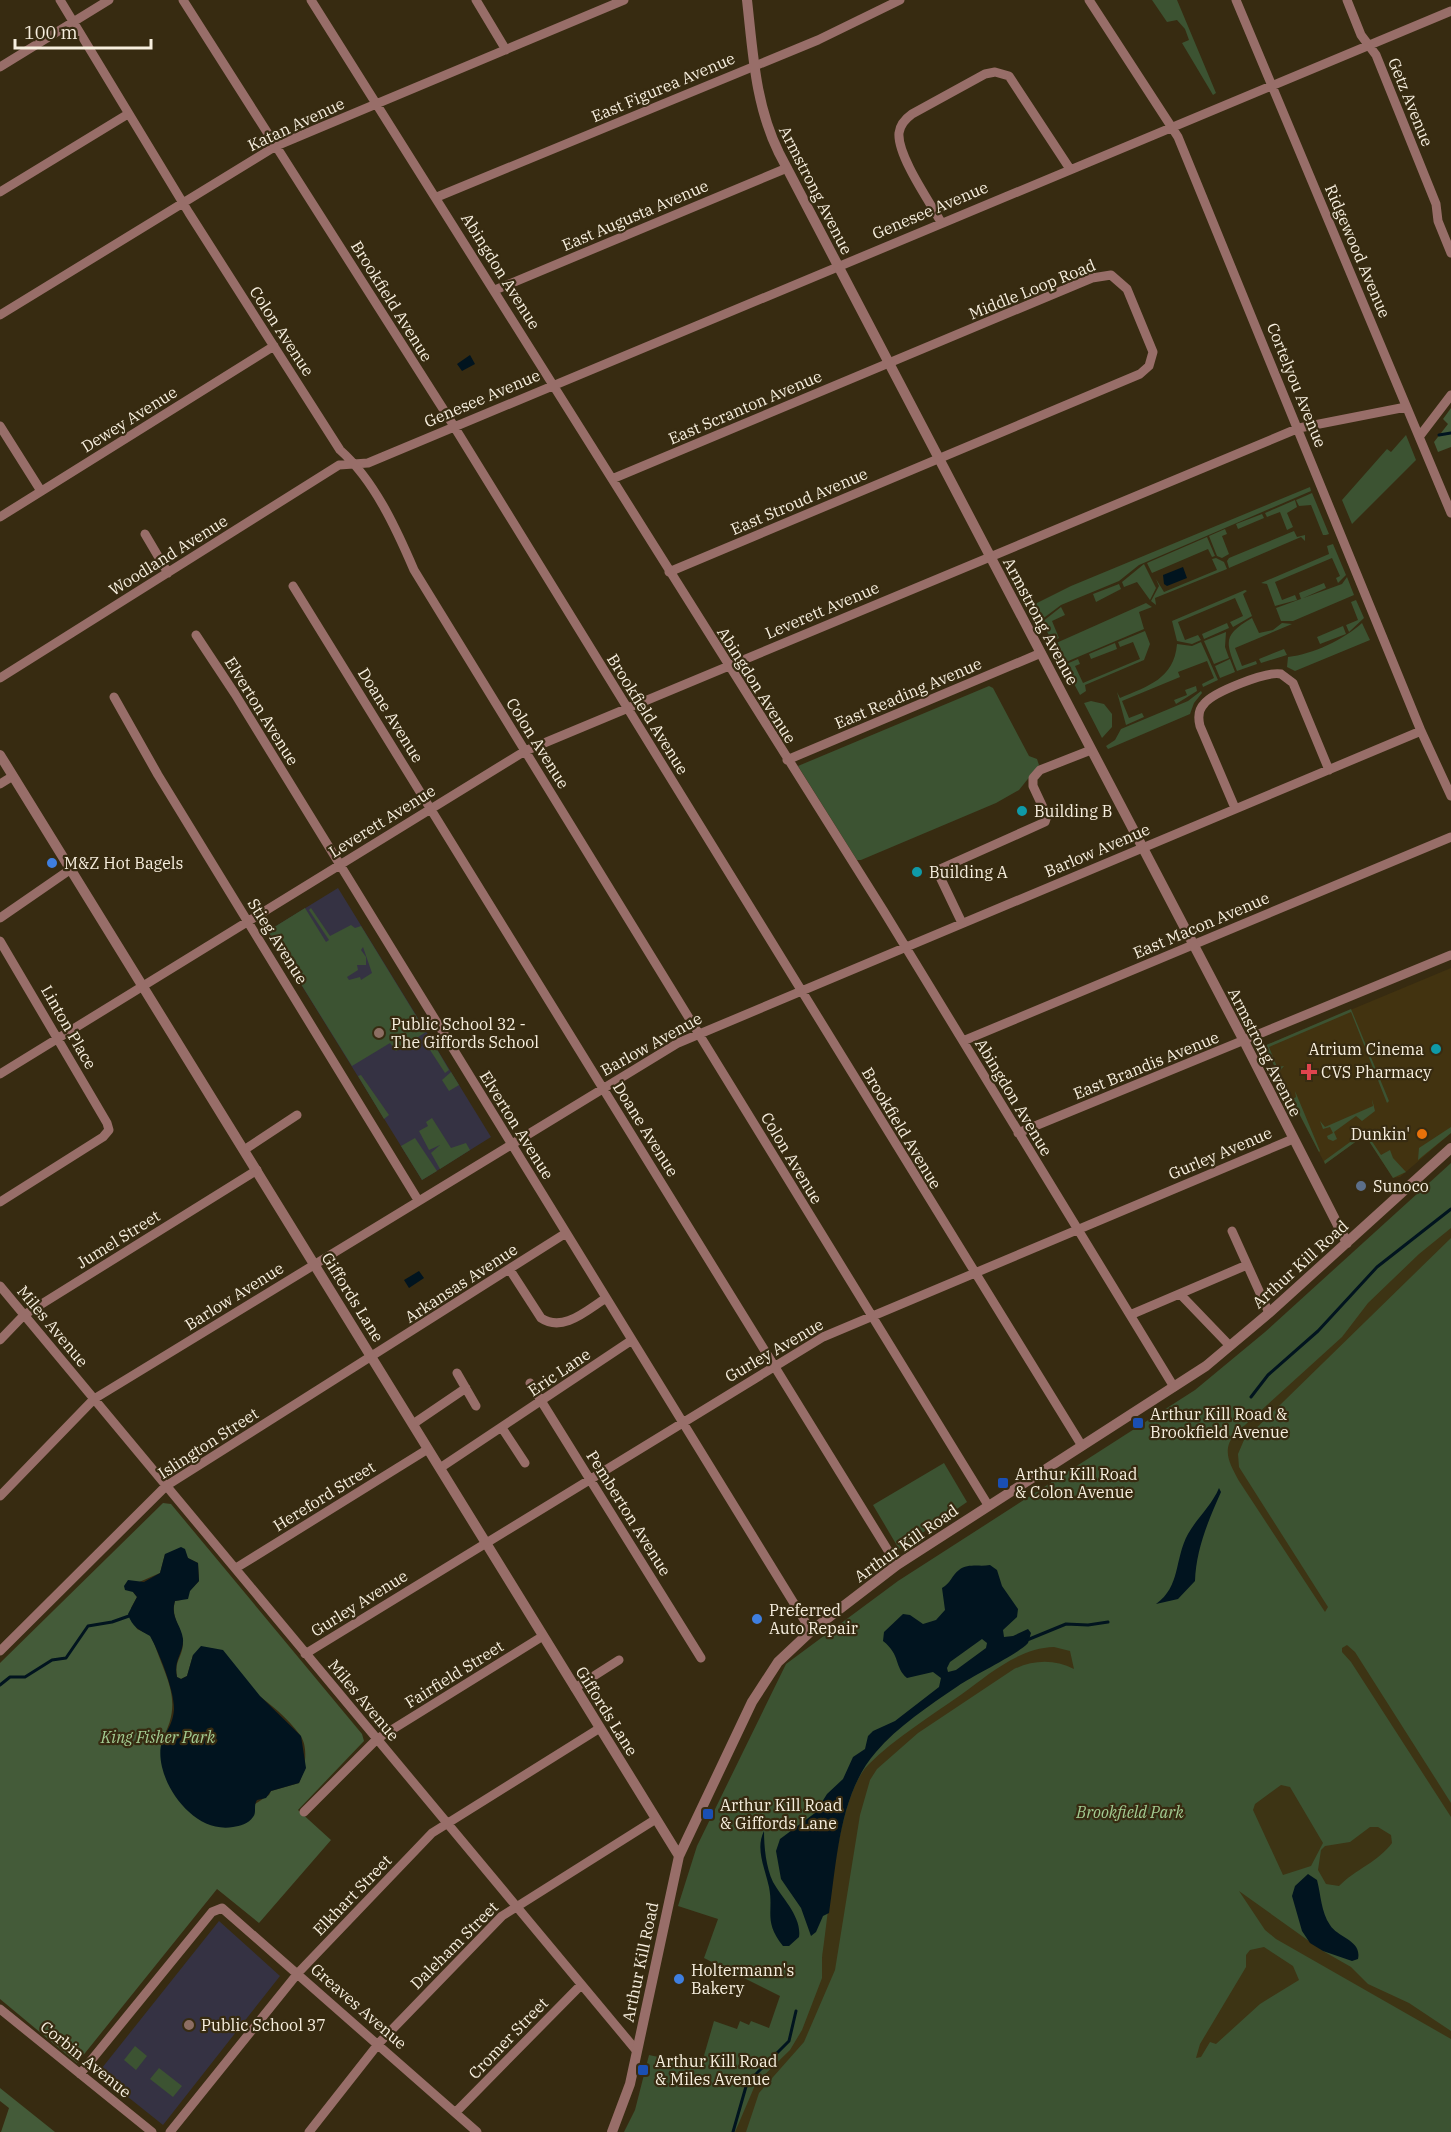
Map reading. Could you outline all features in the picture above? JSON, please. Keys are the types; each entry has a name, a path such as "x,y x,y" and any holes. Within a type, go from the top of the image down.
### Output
{"street":[{"name":"Colon Avenue","path":"60,0 182,202 340,450 355,464 396,529 414,570 988,1506"},
{"path":"0,67 109,0"},
{"name":"Brookfield Avenue","path":"183,0 453,426 973,1273 1082,1446"},
{"name":"Abingdon Avenue","path":"311,0 437,197 905,947 1174,1387"},
{"path":"476,0 506,50"},
{"name":"Katan Avenue","path":"0,315 276,146 624,0"},
{"name":"Armstrong Avenue","path":"747,0 754,65 762,111 770,134 1244,1041 1347,1243"},
{"name":"East Figurea Avenue","path":"437,197 818,40 900,0"},
{"name":"Cortelyou Avenue","path":"1089,0 1180,142 1299,428 1421,731 1451,796"},
{"name":"Ridgewood Avenue","path":"1236,0 1451,513"},
{"name":"Getz Avenue","path":"1347,0 1362,35 1376,55 1436,204 1438,221 1451,253"},
{"name":"Genesee Avenue","path":"355,464 368,463 940,222 1451,11"},
{"path":"940,222 902,150 899,131 912,114 985,74 994,72 1009,76 1070,168"},
{"path":"0,192 128,114"},
{"name":"East Augusta Avenue","path":"495,290 788,168"},
{"name":"Middle Loop Road","path":"889,363 1099,276 1117,278 1127,289 1153,352 1145,371 940,459"},
{"name":"Dewey Avenue","path":"0,517 274,346"},
{"name":"East Scranton Avenue","path":"612,479 889,363"},
{"path":"1419,437 1451,395"},
{"name":"Leverett Avenue","path":"0,1074 525,751 1299,428 1406,407"},
{"path":"0,426 41,491"},
{"name":"East Stroud Avenue","path":"669,572 940,459"},
{"name":"Woodland Avenue","path":"0,678 339,465 355,464"},
{"path":"145,534 168,573"},
{"name":"Doane Avenue","path":"293,586 897,1565"},
{"name":"Elverton Avenue","path":"196,635 811,1631"},
{"name":"East Reading Avenue","path":"787,760 1041,653"},
{"path":"1235,808 1200,726 1200,711 1208,699 1263,675 1281,674 1293,683 1329,770"},
{"name":"Stieg Avenue","path":"114,697 418,1200"},
{"name":"Barlow Avenue","path":"0,1496 94,1399 602,1087 698,1032 1421,731"},
{"path":"962,923 939,871 1045,822 1047,816 1033,786 1033,778 1040,770 1091,750"},
{"name":"Giffords Lane","path":"0,755 680,1856"},
{"path":"0,784 13,776"},
{"name":"East Macon Avenue","path":"963,1041 1451,837"},
{"path":"0,918 71,869"},
{"name":"Linton Place","path":"0,940 109,1130 103,1137 0,1202"},
{"name":"East Brandis Avenue","path":"1018,1134 1451,955"},
{"path":"244,1150 297,1115"},
{"name":"Gurley Avenue","path":"305,1654 823,1337 1293,1139"},
{"name":"Arthur Kill Road","path":"612,2132 630,2084 680,1856 764,1681 778,1662 811,1631 897,1565 1174,1387 1230,1346 1451,1148"},
{"name":"Jumel Street","path":"0,1340 24,1315 257,1170"},
{"path":"1232,1231 1269,1313"},
{"name":"Arkansas Avenue","path":"372,1358 566,1233"},
{"path":"1130,1315 1248,1265"},
{"path":"510,1270 541,1318 548,1323 556,1324 574,1319 606,1298"},
{"name":"Miles Avenue","path":"0,1286 636,2050"},
{"path":"1180,1294 1230,1346"},
{"name":"Eric Lane","path":"440,1468 632,1340"},
{"name":"Islington Street","path":"0,1651 166,1486 372,1358"},
{"path":"457,1373 476,1406"},
{"name":"Pemberton Avenue","path":"530,1383 701,1658"},
{"path":"412,1424 466,1388"},
{"path":"502,1428 525,1463"},
{"name":"Hereford Street","path":"236,1568 428,1449"},
{"name":"Fairfield Street","path":"304,1812 377,1739 543,1636"},
{"path":"575,1688 619,1660"},
{"name":"Elkhart Street","path":"170,2132 298,1973 432,1833 445,1822 600,1728"},
{"name":"Daleham Street","path":"311,2129 379,2043 515,1906 656,1819"},
{"name":"Greaves Avenue","path":"80,2074 212,1912 218,1908 225,1909 477,2132"},
{"name":"Cromer Street","path":"456,2112 580,1985"},
{"name":"Corbin Avenue","path":"0,2009 152,2132"},
{"path":"311,2129 322,2132"}],"shaded area":[{"name":"Public School 32 - The Giffords School","path":"338,888 491,1137 422,1180 268,931"},
{"path":"1451,968 1451,1133 1400,1177 1393,1178 1365,1135 1325,1164 1264,1046"},
{"name":"Public School 37","path":"219,1921 280,1976 163,2125 98,2073"}],"green space":[{"path":"1152,0 1177,0 1216,93 1213,95 1182,43 1189,40 1185,29 1177,20 1167,22"},
{"path":"1451,408 1451,447 1438,452 1434,442 1448,424 1443,419"},
{"path":"1406,435 1416,460 1352,524 1342,500 1387,449 1391,452"},
{"path":"1310,487 1311,491 1139,565 1119,581 1061,605 1041,620 1033,605 1071,586"},
{"path":"1312,493 1329,534 1323,535 1311,505 1299,506 1296,500"},
{"path":"1295,500 1297,507 1287,513 1293,527 1287,530 1280,512 1267,517 1265,513"},
{"path":"1262,514 1264,518 1238,529 1236,524"},
{"path":"1225,529 1227,534 1222,536 1229,554 1222,558 1217,556 1209,536"},
{"path":"1294,531 1297,537 1305,535 1305,541 1301,537 1229,568 1227,561 1229,558"},
{"path":"1207,537 1215,556 1212,557 1208,549 1152,573 1147,563"},
{"path":"1333,544 1346,575 1338,583 1336,578 1340,576 1332,558 1275,582 1282,600 1295,595 1297,600 1275,606 1267,584 1261,583 1329,554 1327,546"},
{"path":"1216,558 1224,562 1227,569 1155,598 1156,605 1151,601 1159,586 1156,579 1164,592 1217,570 1212,559"},
{"path":"1144,564 1156,588 1150,600 1137,582 1124,587 1122,582"},
{"path":"1347,577 1354,595 1293,621 1281,621 1276,608 1342,584"},
{"path":"1324,583 1326,588 1301,599 1299,593"},
{"path":"1119,584 1121,589 1096,602 1093,594"},
{"path":"1247,591 1243,594 1252,616 1233,627 1230,622 1243,616 1235,598 1178,622 1185,640 1198,635 1201,640 1192,644 1177,641 1172,621"},
{"path":"1356,600 1364,618 1349,632 1346,625 1358,620 1351,602"},
{"path":"1146,603 1152,607 1139,612 1144,629 1066,662 1061,651 1056,650 1054,644"},
{"path":"1061,607 1065,615 1052,621 1059,638 1052,641 1042,622"},
{"path":"1252,618 1259,633 1273,630 1282,623 1292,624 1235,648 1242,666 1256,661 1257,664 1237,671 1230,652 1229,640 1236,629"},
{"path":"1227,623 1229,628 1204,639 1202,634"},
{"path":"1362,623 1370,640 1295,671 1287,667 1288,657 1327,645"},
{"path":"1343,626 1346,634 1320,644 1317,637"},
{"path":"1145,631 1150,644 1144,660 1085,685 1086,691 1080,695 1064,665 1078,659 1080,664 1075,666 1083,683 1140,659 1133,642 1120,647 1118,642"},
{"path":"1226,632 1225,647 1229,658 1214,664 1204,641"},
{"path":"1201,642 1218,680 1203,687 1202,684 1214,678 1207,661 1178,672 1180,677 1122,701 1129,718 1142,713 1144,717 1126,725 1117,692 1120,698 1150,685 1171,666 1177,644 1192,646"},
{"path":"1115,643 1117,649 1091,659 1089,654"},
{"path":"1284,649 1287,655 1261,663 1259,659"},
{"path":"1230,659 1235,672 1220,678 1215,666"},
{"path":"989,686 993,688 1029,756 1037,759 1039,765 1019,790 996,803 857,860 798,766"},
{"path":"1196,686 1197,691 1176,704 1174,700 1187,695 1185,690"},
{"path":"1201,691 1190,714 1108,749 1106,746 1115,740 1121,729 1188,701"},
{"path":"1091,701 1104,704 1112,714 1112,727 1102,738 1084,703"},
{"path":"305,908 326,942 329,940 309,910 311,908 330,936 351,925 355,928 361,926 426,1032 396,1051 390,1043 352,1066 268,931","holes":["363,947 372,973 361,980 360,977 349,980 347,977 358,970 357,965 366,965 366,957 361,950"]},
{"path":"1351,1009 1389,1101 1387,1103 1351,1012 1269,1047 1277,1067 1284,1066 1278,1073 1264,1046"},
{"path":"435,1046 449,1070 445,1073 430,1050"},
{"path":"451,1072 459,1085 449,1091 442,1080"},
{"path":"361,1075 389,1115 384,1119 358,1076"},
{"path":"1295,1091 1319,1152 1289,1094 1293,1099 1296,1097"},
{"path":"1372,1099 1375,1111 1362,1121 1356,1116 1334,1132 1337,1139 1333,1141 1328,1139 1327,1136 1333,1133 1330,1127 1323,1129 1320,1121 1325,1127 1373,1106"},
{"path":"432,1118 451,1148 466,1143 470,1150 440,1169 431,1153 440,1145 429,1150 419,1131 428,1126 426,1122"},
{"path":"1451,1127 1451,1133 1418,1160 1419,1148"},
{"path":"1368,1129 1377,1134 1371,1140 1381,1155 1390,1150 1393,1158 1406,1172 1393,1178 1365,1135 1325,1164 1324,1161"},
{"path":"415,1138 437,1171 422,1180 401,1146"},
{"name":"Brookfield Park","path":"1451,1163 1451,2132 624,2132 635,2110 649,2055 701,2066 714,2021 737,2029 740,2021 749,2025 751,2021 769,2028 780,1996 704,1958 718,1919 678,1906 697,1846 786,1664 898,1581 1195,1390 1265,1332"},
{"path":"944,1463 967,1502 899,1549 873,1505"},
{"name":"King Fisher Park","path":"163,1503 171,1504 362,1734 364,1741 298,1810 331,1840 259,1923 217,1889 77,2063 0,1999 0,1663","holes":["165,1554 185,1554 198,1563 199,1581 181,1600 175,1601 174,1613 183,1644 177,1663 177,1677 181,1679 187,1676 193,1655 236,1680 277,1710 303,1740 304,1765 299,1783 271,1791 269,1795 255,1804 255,1811 160,1743 171,1716 171,1693 150,1635 137,1629 131,1608 137,1597 133,1592 137,1583 160,1573"]},
{"path":"135,2046 147,2056 136,2070 124,2060"},
{"path":"159,2068 182,2086 173,2097 150,2079"},
{"path":"0,2088 55,2132 1,2132 9,2108 0,2101"}],"sand":[{"path":"1451,1228 1451,1238 1244,1440 1238,1454 1239,1467 1328,1607 1325,1612 1239,1481 1228,1457 1228,1446 1235,1434 1342,1337 1368,1303 1419,1254"},
{"path":"1347,1645 1355,1652 1451,1803 1451,1817 1351,1662 1342,1652 1342,1648"},
{"path":"1054,1647 1070,1651 1074,1669 1052,1662 1044,1662 1014,1669 918,1733 877,1769 870,1780 860,1815 835,1970 804,2042 759,2093 746,2132 735,2132 756,2083 790,2050 802,2030 822,1978 822,1958 836,1857 849,1802 857,1781 868,1765 890,1746 1005,1663 1041,1648"},
{"path":"1281,1785 1290,1787 1323,1843 1311,1866 1283,1875 1253,1810 1255,1804"},
{"path":"1370,1827 1378,1827 1391,1835 1392,1843 1339,1886 1326,1884 1318,1870 1321,1850 1325,1846 1350,1842"},
{"path":"1239,1891 1323,1951 1351,1967 1368,1984 1409,2003 1451,2031 1451,2039 1276,1939 1265,1930"},
{"path":"1264,1947 1293,1966 1299,1980 1260,2004 1216,2044 1210,2042 1201,2057 1196,2058 1200,2044 1246,1967 1246,1955 1250,1950"}],"water":[{"path":"470,355 475,364 462,371 457,364"},
{"path":"1183,567 1187,578 1167,586 1164,584 1163,575"},
{"path":"419,1271 424,1278 409,1288 404,1280"},
{"path":"1219,1488 1221,1492 1200,1547 1195,1581 1178,1599 1156,1604 1170,1589 1188,1534"},
{"path":"181,1547 185,1549 188,1558 198,1563 199,1581 190,1591 188,1599 175,1601 175,1617 183,1639 176,1666 177,1677 181,1679 187,1676 193,1655 201,1646 223,1650 260,1696 301,1736 306,1768 299,1783 271,1791 266,1798 257,1800 253,1817 236,1827 220,1827 197,1819 171,1790 160,1757 162,1742 173,1718 172,1693 162,1662 150,1636 134,1625 128,1614 137,1597 133,1592 125,1590 124,1586 128,1580 144,1582 160,1573 165,1554"},
{"path":"990,1565 997,1570 1002,1586 1018,1609 1017,1617 1003,1630 1004,1637 1013,1636 1028,1629 1031,1633 1028,1643 925,1709 904,1725 876,1752 854,1788 847,1808 829,1913 823,1916 816,1932 811,1936 801,1908 781,1879 776,1851 780,1839 815,1813 827,1794 843,1779 853,1757 865,1749 868,1736 873,1731 895,1721 939,1687 941,1678 933,1672 907,1678 903,1674 893,1651 883,1641 884,1632 903,1614 910,1615 923,1624 936,1620 945,1610 942,1588 957,1572 966,1567","holes":["982,1639 987,1643 986,1648 956,1670 948,1672 950,1662"]},
{"path":"764,1831 766,1857 773,1882 794,1915 799,1930 799,1937 789,1946 783,1946 771,1923 769,1887 760,1845"},
{"path":"1308,1874 1317,1880 1327,1920 1334,1929 1353,1943 1358,1959 1352,1961 1323,1951 1310,1943 1302,1931 1292,1896 1295,1886"}],"waterway":[{"path":"1439,435 1451,433"},
{"path":"1251,1397 1268,1375 1318,1331 1377,1267 1451,1209"},
{"path":"0,1685 10,1677 25,1677 52,1660 66,1658 88,1626 112,1622 129,1616"},
{"path":"1027,1640 1066,1624 1088,1625 1108,1622"},
{"path":"733,2132 747,2083 789,2041 796,2011"}],"place":[{"name":"Building B","path":"1022,811"},
{"name":"M&Z Hot Bagels","path":"52,863"},
{"name":"Building A","path":"917,872"},
{"name":"Public School 32 - The Giffords School","path":"379,1033"},
{"name":"Atrium Cinema","path":"1436,1049"},
{"name":"CVS Pharmacy","path":"1309,1072"},
{"name":"Dunkin'","path":"1422,1134"},
{"name":"Sunoco","path":"1361,1186"},
{"name":"Arthur Kill Road & Brookfield Avenue","path":"1138,1423"},
{"name":"Arthur Kill Road & Colon Avenue","path":"1003,1483"},
{"name":"Preferred Auto Repair","path":"757,1619"},
{"name":"Arthur Kill Road & Giffords Lane","path":"708,1814"},
{"name":"Holtermann's Bakery","path":"679,1979"},
{"name":"Public School 37","path":"189,2025"},
{"name":"Arthur Kill Road & Miles Avenue","path":"643,2070"}]}
